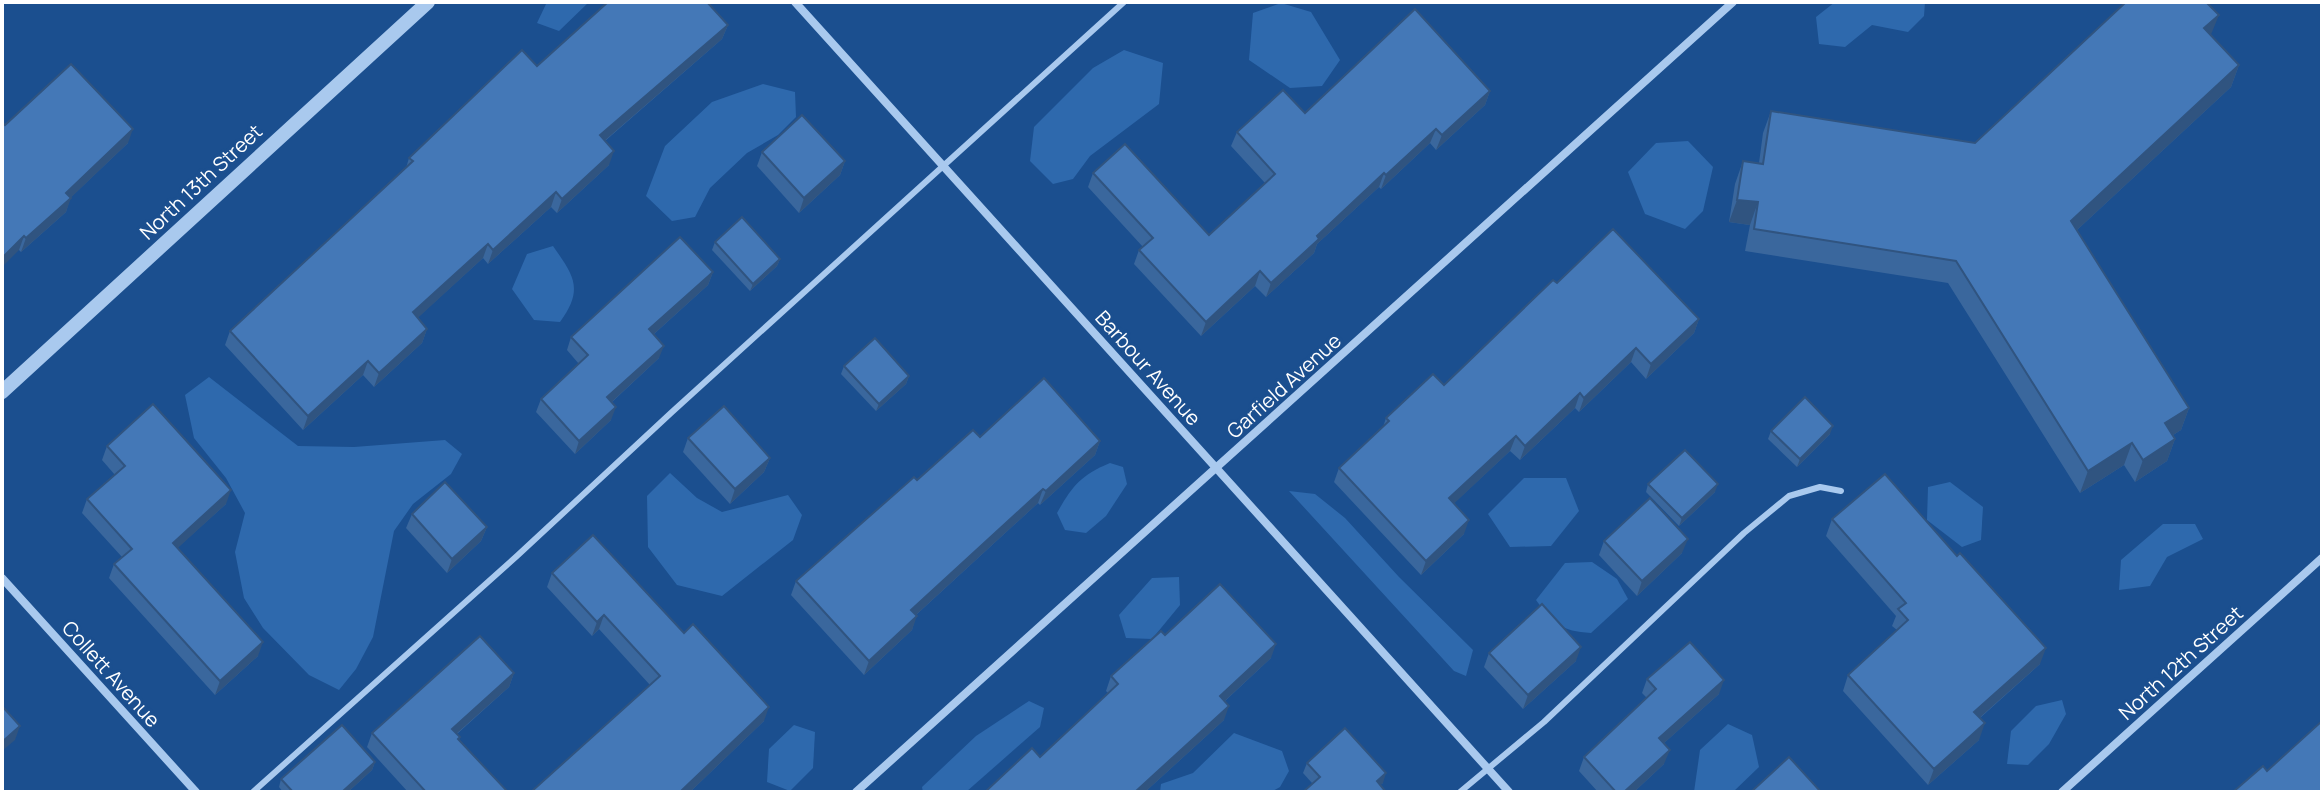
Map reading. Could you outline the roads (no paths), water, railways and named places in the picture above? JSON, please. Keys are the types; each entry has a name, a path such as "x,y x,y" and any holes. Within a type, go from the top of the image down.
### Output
{"street":[{"name":"North 13th Street","path":"2,392 428,2"},
{"name":"Barbour Avenue","path":"795,2 1509,792"},
{"name":"Garfield Avenue","path":"856,792 1733,2"},
{"name":"North 12th Street","path":"2062,792 2322,558"},
{"name":"Collett Avenue","path":"2,578 196,792"}],"lane":[{"path":"253,792 507,566 1124,2"},
{"path":"1460,792 1544,722 1744,533 1789,496 1820,487 1841,491"}]}
